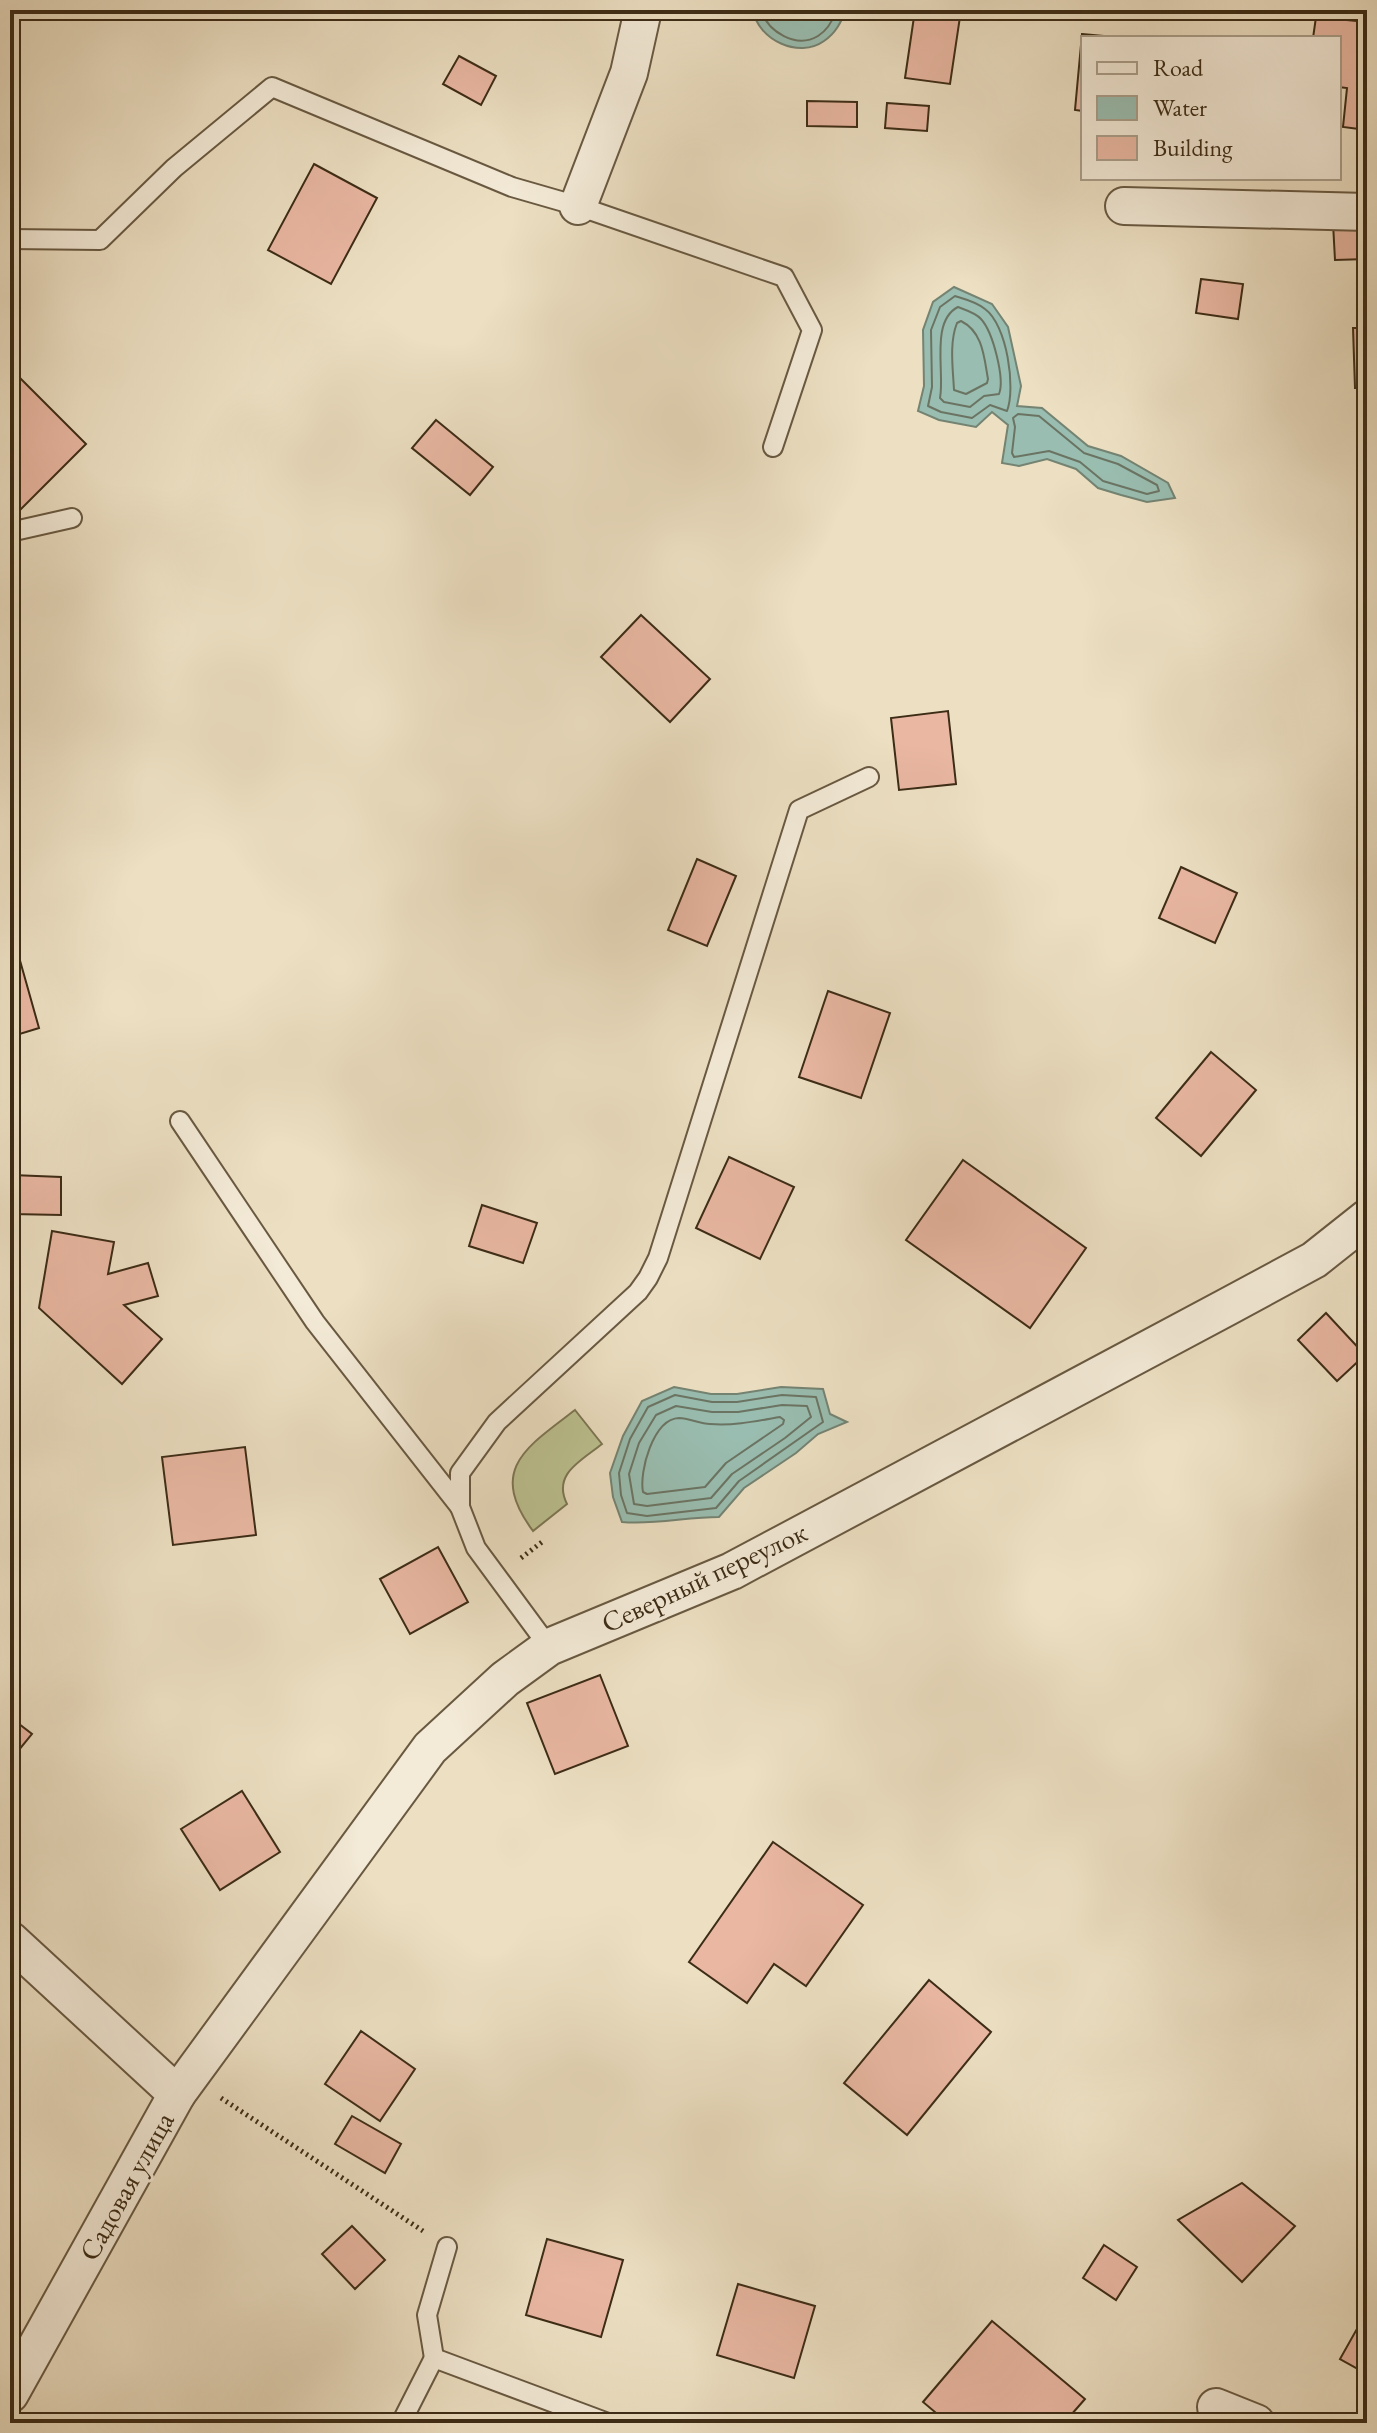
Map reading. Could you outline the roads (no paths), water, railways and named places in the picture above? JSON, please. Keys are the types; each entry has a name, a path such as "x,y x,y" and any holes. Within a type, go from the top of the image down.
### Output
{"street":[{"path":"578,206 629,73 643,10"},
{"path":"1124,206 1367,212"},
{"name":"Северный переулок","path":"184,2086 430,1748 505,1679 549,1647 732,1571 1314,1260 1367,1218"},
{"name":"Садовая улица","path":"10,1940 184,2086 10,2394"},
{"path":"1216,2407 1256,2423"}],"lane":[{"path":"10,239 100,240 174,168 272,87 512,187 578,206 784,277 812,330 773,447"},
{"path":"10,532 72,518"},
{"path":"460,1507 460,1473 497,1422 638,1292 648,1278 658,1258 799,810 869,777"},
{"path":"180,1121 315,1322 460,1507 476,1548 549,1647"},
{"path":"401,2423 434,2358 427,2315 447,2247"},
{"path":"434,2358 608,2423"}],"water":[{"path":"753,10 846,10 838,27 828,38 803,48 781,44 771,38 756,21"},
{"path":"954,287 992,304 1008,327 1021,386 1017,406 1042,408 1088,446 1121,456 1168,483 1175,498 1147,502 1098,488 1076,469 1047,459 1019,466 1002,463 1008,425 992,412 976,427 939,420 918,411 924,386 923,330 933,302"},
{"path":"674,1387 711,1394 737,1394 781,1387 823,1389 830,1414 847,1422 818,1434 744,1488 719,1517 622,1522 613,1497 610,1473 623,1436 642,1401"}]}
